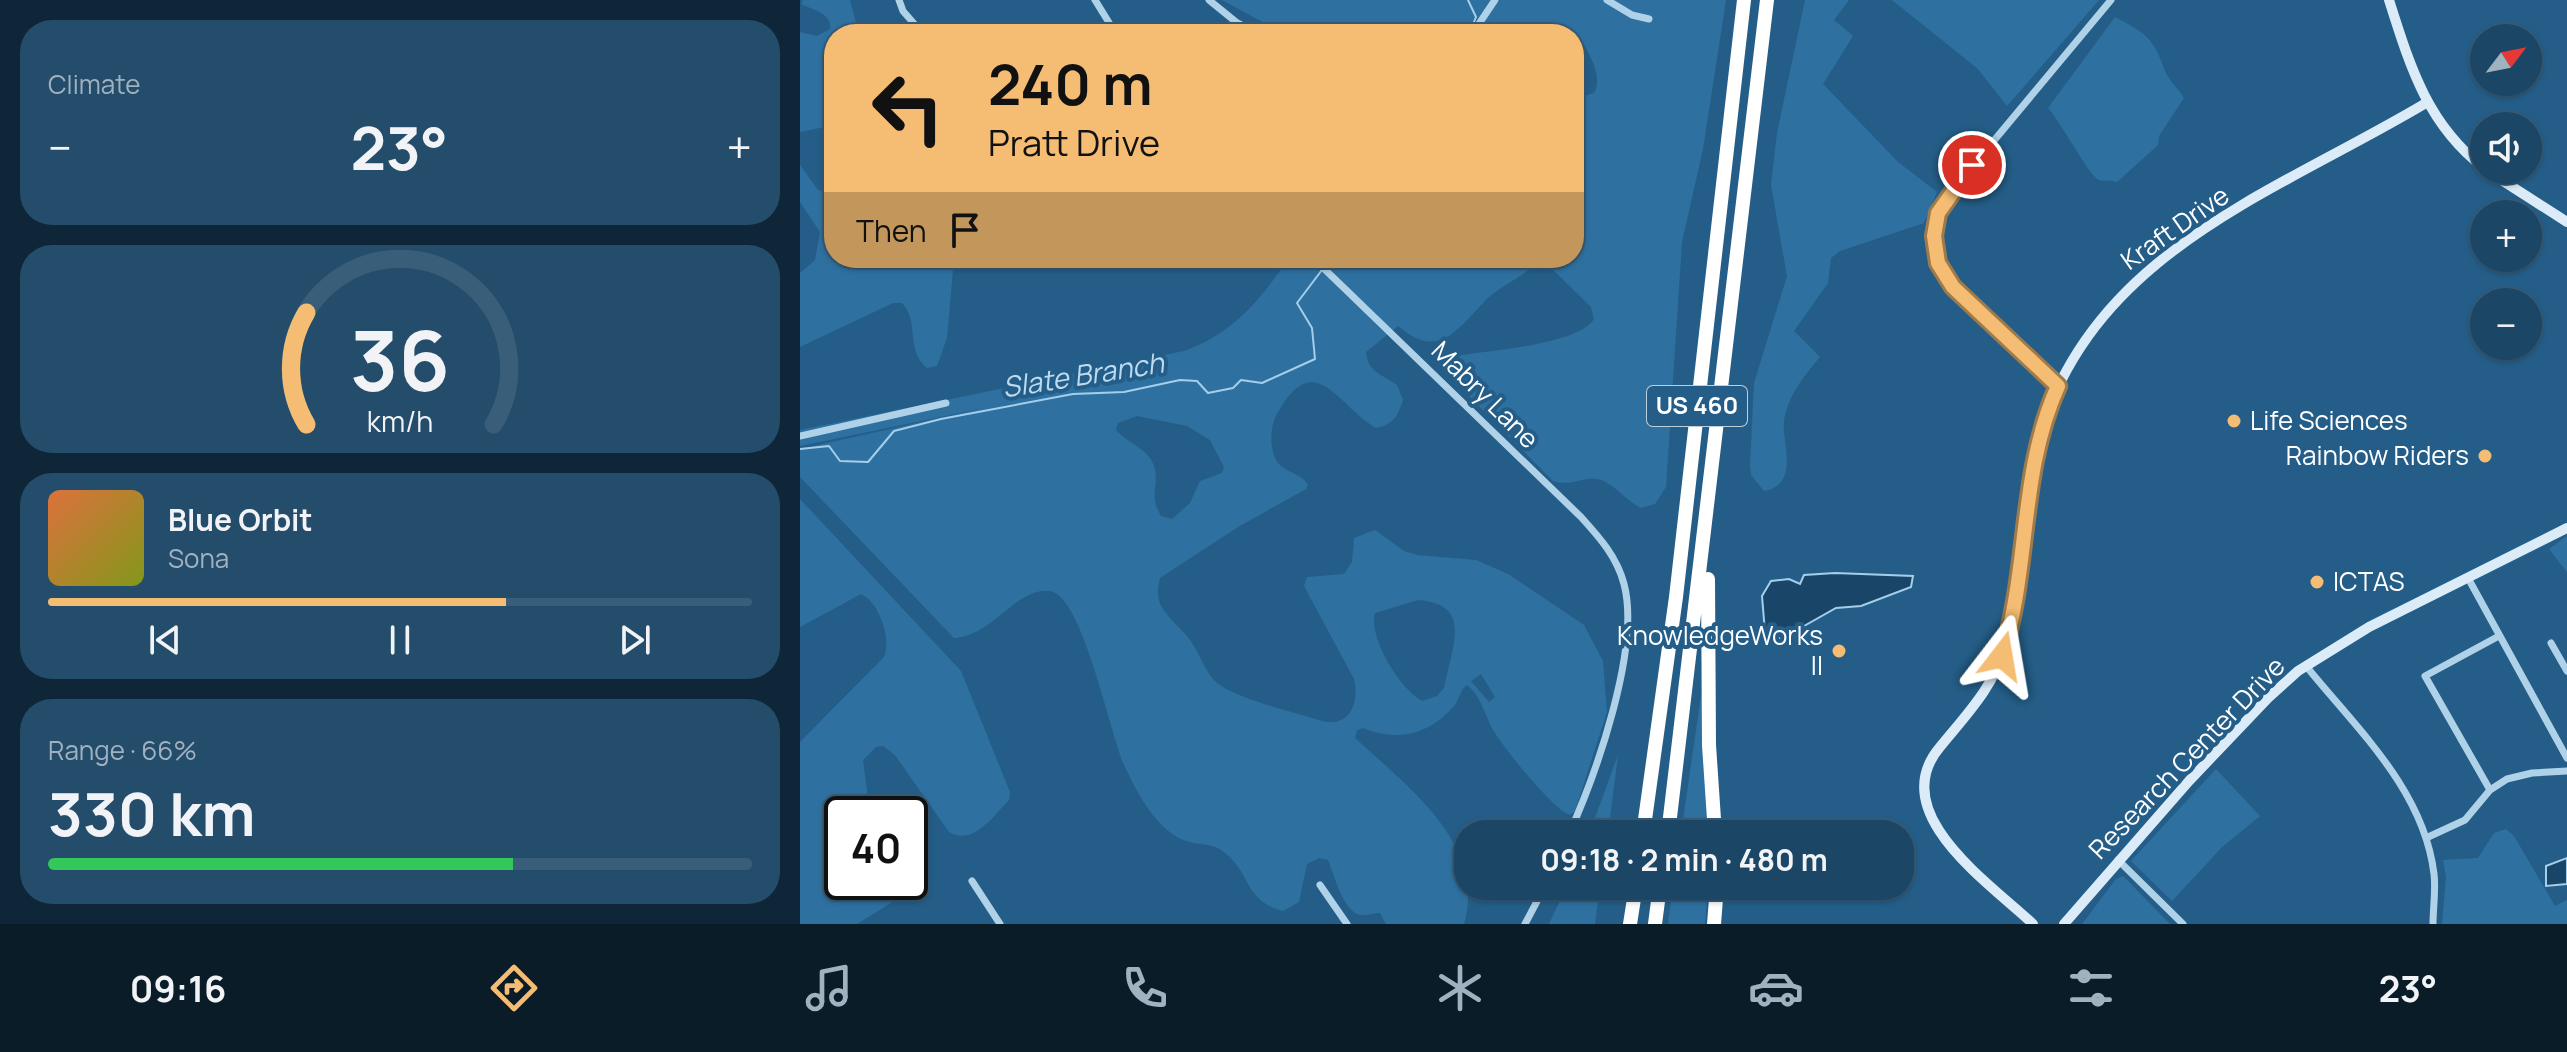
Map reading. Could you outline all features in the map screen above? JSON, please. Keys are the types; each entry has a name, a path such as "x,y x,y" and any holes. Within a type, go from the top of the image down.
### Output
{"highway":[{"name":"US 460","path":"1645,820 1676,597 1744,0"},
{"name":"US 460","path":"1670,820 1767,0"},
{"path":"1708,517 1709,745 1714,820"},
{"path":"1630,924 1634,900"},
{"path":"1655,924 1658,900"},
{"path":"1714,924 1716,900"}],"street":[{"path":"899,0 903,11 914,24"},
{"path":"1095,0 1110,24"},
{"path":"1209,0 1240,24"},
{"path":"1479,24 1495,0"},
{"path":"1607,0 1632,15 1649,19"},
{"path":"2058,386 1947,280 1936,254 1935,225 1947,197 2111,0"},
{"path":"2389,0 2426,103 2453,141 2470,156"},
{"name":"Kraft Drive","path":"2033,924 1940,835 1927,812 1924,791 1931,760 1981,697 2002,656 2013,607 2032,468 2058,386 2098,320 2151,266 2240,209 2426,103"},
{"path":"2508,184 2567,222"},
{"name":"Mabry Lane","path":"1324,268 1581,517 1611,553 1619,568 1627,604 1623,659 1605,742 1574,820"},
{"path":"800,436 946,403"},
{"name":"Research Center Drive","path":"2064,924 2241,725 2306,666 2369,627 2567,528"},
{"path":"2468,578 2567,758"},
{"path":"2490,790 2425,676 2499,636"},
{"path":"2551,643 2567,671"},
{"path":"2306,666 2402,785 2426,838 2435,879 2433,924"},
{"path":"2426,838 2465,820 2490,790 2519,775 2567,771"},
{"path":"2118,860 2183,924"},
{"path":"972,881 1000,924"},
{"path":"1320,885 1347,924"},
{"path":"1525,924 1538,900"}],"shaded area":[{"path":"803,0 850,0 856,24 830,24 825,16 801,4"},
{"path":"1222,0 1492,0 1473,24 1266,24"},
{"path":"1500,0 1726,0 1703,149 1682,242 1666,487 1655,504 1641,508 1603,481 1592,478 1566,483 1553,481 1451,378 1445,362 1449,357 1549,341 1584,328 1594,319 1591,307 1551,268 1584,268 1584,96 1594,93 1597,85 1594,66 1584,45 1584,24 1482,24"},
{"path":"1805,0 1849,0 1834,20 1853,36 1823,84 1898,162 1937,192 1924,223 1840,251 1831,258 1828,283 1794,331 1820,357 1798,386 1786,412 1786,471 1775,487 1764,491 1751,475 1750,466 1754,383 1787,276 1771,185 1777,133"},
{"path":"1892,0 2099,0 2007,106 1978,69"},
{"path":"2115,17 2148,38 2167,75 2184,98 2159,136 2158,145 2117,182 2099,180 2095,176 2048,108"},
{"path":"800,32 817,36 824,32 824,127 800,132"},
{"path":"800,165 818,190 824,191 824,268 953,268 947,338 937,366 927,368 920,361 910,319 902,303 893,303 800,347 800,273 815,260 820,232 800,202"},
{"path":"1282,268 1533,268 1496,291 1445,338 1424,341 1398,326 1366,352 1373,369 1397,385 1403,400 1397,415 1387,425 1376,428 1338,396 1315,382 1303,384 1291,393 1275,417 1271,443 1279,465 1305,480 1308,485 1306,489 1238,527 1160,578 1158,588 1163,610 1190,640 1212,678 1220,685 1280,709 1331,722 1346,717 1354,705 1354,679 1304,586 1307,577 1344,574 1352,562 1354,538 1375,530 1404,551 1417,555 1476,560 1508,574 1584,625 1603,661 1607,712 1575,811 1570,815 1553,803 1519,765 1495,733 1480,701 1467,685 1444,716 1423,729 1400,735 1363,728 1357,730 1355,738 1418,797 1438,819 1453,843 1454,900 1467,900 1464,924 1386,924 1380,913 1355,913 1340,892 1328,860 1319,858 1307,864 1299,902 1283,911 1261,900 1225,853 1216,847 1175,836 1149,810 1125,767 1084,640 1074,616 1062,599 1050,591 1026,596 980,630 954,638 800,477 800,449 989,407 800,446 800,430 1184,351 1202,344 1232,325","holes":["1137,416 1187,426 1210,440 1224,467 1222,473 1200,481 1190,503 1172,519 1161,516 1157,509 1151,460 1116,430 1118,423","1418,600 1436,603 1447,610 1453,619 1454,644 1444,688 1437,696 1422,701 1404,686 1381,649 1376,636 1375,613","1481,674 1495,697 1489,702 1471,681"]},
{"path":"800,499 961,671 1010,792 1009,800 975,832 958,835 949,832 928,802 928,796 924,796 895,755 883,746 876,747 863,760 868,796 824,796 824,900 896,900 857,924 800,924 800,742 884,657 885,631 873,605 861,594 800,627"},
{"path":"2567,536 2567,572 2549,549"},
{"path":"1804,575 1913,576 1911,587 1861,606 1836,608 1781,639 1765,632 1762,596 1771,581 1789,579 1800,584"},
{"path":"1704,675 1707,820 1683,820"},
{"path":"1618,755 1610,820 1594,820"},
{"path":"2216,769 2260,816 2222,847 2172,901 2131,861"},
{"path":"2506,829 2514,836 2555,906 2567,900 2567,924 2442,924 2446,877 2443,860 2478,858 2494,833"},
{"path":"2567,858 2567,884 2546,886 2546,866"},
{"path":"2123,876 2170,924 2082,924 2116,879"},
{"path":"1560,900 1598,900 1595,924 1549,924"},
{"path":"1671,900 1707,900 1705,924 1668,924"}],"waterway":[{"name":"Slate Branch","path":"1468,0 1476,17 1473,24"},
{"name":"Slate Branch","path":"800,449 829,446 840,461 868,462 894,431 941,419 1073,394 1124,392 1180,380 1197,381 1208,393 1233,388 1241,380 1262,383 1315,359 1312,328 1297,303 1323,268"}],"place":[{"name":"Life Sciences","path":"2234,421"},
{"name":"Rainbow Riders","path":"2485,456"},
{"name":"ICTAS","path":"2317,582"},
{"name":"KnowledgeWorks II","path":"1839,651"}],"route":[{"path":"1972,165 1938,213 1934,248 1938,263 1953,287 2058,386 2041,431 2032,468 2013,607 2002,656"}]}
